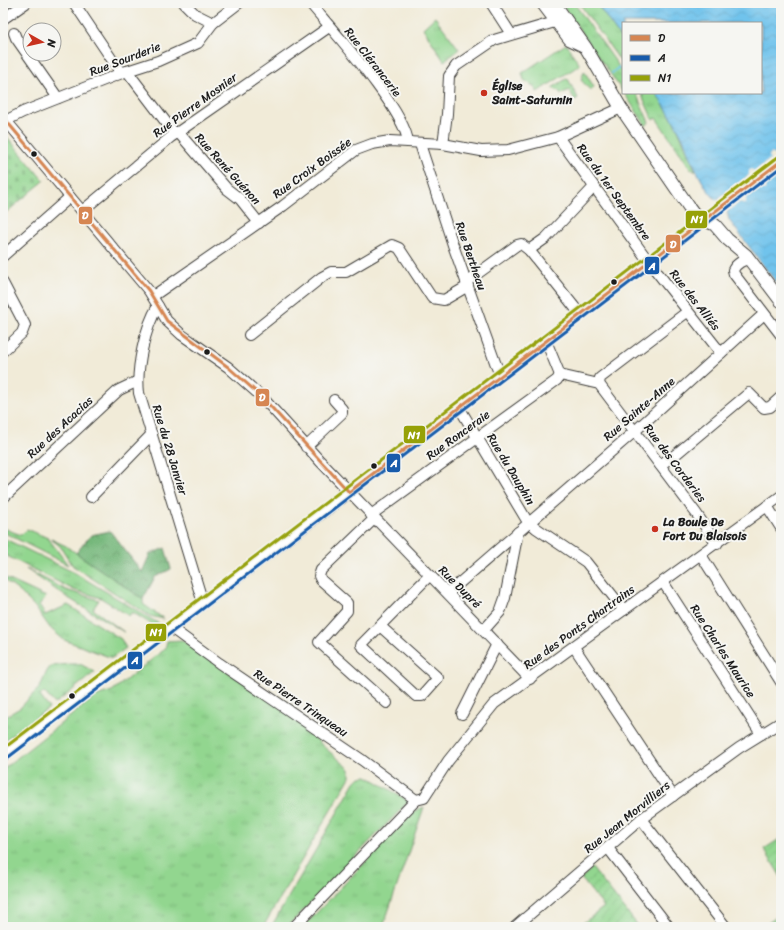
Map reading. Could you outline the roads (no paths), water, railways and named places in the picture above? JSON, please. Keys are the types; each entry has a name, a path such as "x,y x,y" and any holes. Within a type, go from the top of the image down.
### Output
{"main road":[{"path":"554,3 560,21 586,48 621,108 695,215 715,225 727,239 750,260 781,301"},
{"path":"704,220 781,161"},
{"path":"3,755 349,492"}],"street":[{"name":"Rue René Guénon","path":"74,3 124,72 227,188 240,199 259,223"},
{"path":"184,3 195,14 212,23"},
{"name":"Rue Sourderie","path":"5,119 124,72 158,61 198,43 212,23 239,3"},
{"name":"Rue Clérancerie","path":"310,3 382,92 402,123 408,142"},
{"path":"491,3 511,34"},
{"path":"541,3 560,21"},
{"path":"3,19 20,5"},
{"path":"443,144 450,73 456,66 494,40 560,21"},
{"name":"Rue Pierre Mosnier","path":"82,211 177,133 329,27"},
{"path":"14,33 58,98"},
{"name":"Rue Croix Boissée","path":"153,296 259,223 356,150 380,142 443,144 491,151 516,148 558,137 621,108"},
{"name":"Rue Dupré","path":"5,119 153,296 167,321 174,328 228,367 262,397 306,447 530,679"},
{"name":"Rue du 1er Septembre","path":"558,137 649,262"},
{"name":"Rue Bertheau","path":"420,144 467,284 500,376"},
{"path":"529,250 546,238 594,187"},
{"path":"3,256 70,197"},
{"path":"349,492 704,220"},
{"path":"249,335 322,277 331,272 346,272 394,245 399,248 432,298 444,300 517,245 523,245 529,250 580,314"},
{"path":"750,260 743,260 735,266 733,270 764,314 781,335"},
{"name":"Rue des Alliés","path":"649,262 687,312 721,353"},
{"path":"3,283 25,325 22,333 3,351"},
{"name":"Rue du 28 Janvier","path":"158,306 148,327 138,381 140,398 203,602"},
{"path":"546,341 560,375 599,384 600,378 687,312"},
{"name":"Rue Sainte-Anne","path":"448,593 635,431 764,314"},
{"name":"Rue Ronceraie","path":"388,703 319,642 347,611 348,606 347,603 321,580 319,576 321,570 373,517 477,437 557,380 560,375"},
{"name":"Rue des Acacias","path":"3,498 119,390 138,381"},
{"name":"Rue des Corderies","path":"599,384 696,513 717,544"},
{"path":"660,465 675,455 749,393 764,408 770,407 781,397"},
{"path":"306,447 342,413 342,409 334,400"},
{"name":"Rue du Dauphin","path":"459,407 529,522"},
{"path":"91,497 152,434"},
{"name":"Rue des Ponts Chartrains","path":"294,927 416,800 424,798 448,761 494,704 717,544 781,496"},
{"path":"767,506 781,528"},
{"path":"529,522 586,562 624,610"},
{"path":"484,630 500,612 505,598 518,532"},
{"path":"701,555 781,682"},
{"path":"380,626 438,678 422,696 416,696 361,645 430,575"},
{"name":"Rue Charles Maurice","path":"663,582 762,734"},
{"name":"Rue Pierre Trinqueau","path":"171,628 219,663 356,756 416,800"},
{"path":"462,714 497,644"},
{"path":"574,646 673,796"},
{"name":"Rue Jean Morvilliers","path":"515,927 641,819 739,748 781,722"},
{"path":"641,819 726,927"},
{"path":"608,848 669,927"}],"water":[{"path":"596,3 781,3 781,289 729,220 727,212 730,209 721,197 716,200 703,182 672,118 657,94 762,94 762,22 622,22 622,40"}],"waterway":[{"path":"612,73 619,67"}],"place":[{"name":"Église Saint-Saturnin","path":"484,93"},
{"name":"La Boule De Fort Du Blaisois","path":"655,529"}]}
